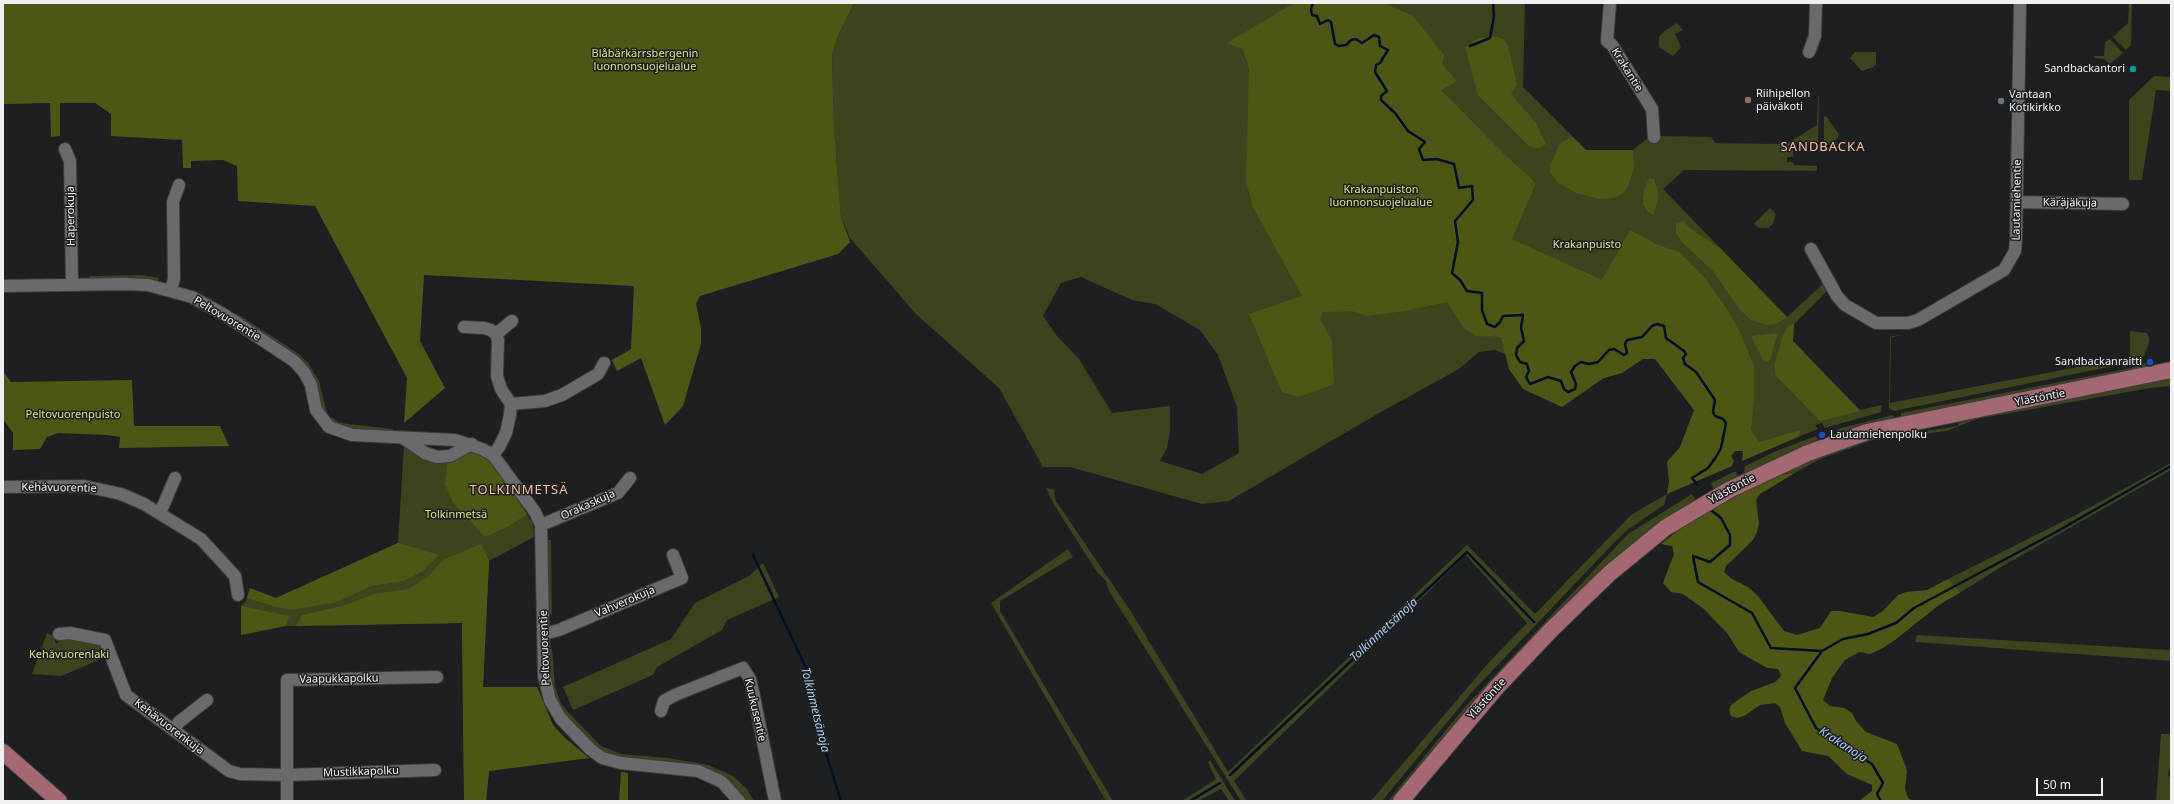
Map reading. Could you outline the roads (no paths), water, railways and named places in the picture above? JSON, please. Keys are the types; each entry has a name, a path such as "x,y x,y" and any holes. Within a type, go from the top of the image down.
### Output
{"main road":[{"name":"Ylästöntie","path":"1401,801 1460,729 1552,629 1610,573 1665,528 1686,514 1729,490 1808,453 1867,432 2171,370"},
{"path":"3,752 59,801"}],"street":[{"name":"Krakantie","path":"1610,3 1607,41 1612,45 1652,109 1654,137"},
{"path":"1809,52 1815,36 1816,3"},
{"name":"Lautamiehentie","path":"1811,249 1834,292 1845,305 1876,323 1908,323 1923,317 2004,270 2015,251 2020,3"},
{"name":"Haperokuja","path":"65,149 70,161 72,284"},
{"path":"171,290 174,279 173,202 179,185"},
{"name":"Käräjäkuja","path":"2017,202 2123,204"},
{"name":"Peltovuorentie","path":"3,286 127,284 171,290 192,297 222,314 294,360 304,372 311,384 316,410 329,427 352,435 403,438 438,438 472,444 493,455 535,512 541,525 544,676 550,700 561,719 590,749 602,758 621,764 698,771 722,782 739,801"},
{"path":"496,334 512,320"},
{"path":"464,327 484,328 496,334 498,340 497,376 501,389 510,404 510,415 506,433 493,455"},
{"path":"510,404 545,400 562,395 598,374 604,362"},
{"path":"403,438 425,453 437,457 450,456 472,444"},
{"path":"160,513 174,478"},
{"name":"Orakaskuja","path":"541,525 618,493 630,478"},
{"name":"Kehävuorentie","path":"3,487 84,486 100,488 144,504 201,539 235,576 238,595"},
{"name":"Vahverokuja","path":"544,634 559,630 682,578 673,555"},
{"name":"Kehävuorenkuja","path":"59,634 70,633 105,640 126,695 229,771 240,774 287,775"},
{"name":"Kuukusentie","path":"661,711 664,701 675,695 743,668 750,679 775,801"},
{"name":"Vaapukkapolku","path":"287,775 287,680 437,677"},
{"path":"173,730 179,722 207,700"},
{"name":"Mustikkapolku","path":"287,775 435,770"},
{"path":"287,775 287,801"}],"waterway":[{"name":"Krakanoja","path":"1313,3 1311,9 1312,15 1317,16 1320,24 1328,20 1331,22 1335,44 1339,46 1346,45 1351,40 1356,39 1362,43 1374,35 1379,37 1380,46 1388,50 1380,63 1376,65 1375,72 1387,91 1381,96 1381,100 1395,113 1408,131 1425,142 1419,149 1423,160 1437,159 1454,164 1459,188 1472,186 1473,200 1455,221 1458,242 1452,273 1460,280 1467,291 1482,293 1482,310 1487,324 1495,327 1503,316 1523,315 1521,328 1524,341 1517,348 1516,355 1520,362 1527,364 1529,371 1526,377 1530,384 1548,377 1561,381 1564,389 1568,392 1575,389 1576,384 1571,372 1575,366 1581,362 1589,364 1598,362 1609,350 1614,349 1624,355 1627,353 1625,344 1627,340 1642,337 1652,326 1657,324 1664,326 1666,338 1684,351 1686,354 1683,358 1685,364 1696,372 1715,400 1713,412 1715,416 1723,419 1726,423 1721,448 1716,457 1708,468 1692,478 1697,484"},
{"path":"1470,46 1490,38 1494,16 1493,3"},
{"path":"1822,651 1843,639 1868,634 1896,623 1914,608 2056,532 2171,466"},
{"name":"Krakanoja","path":"1711,510 1721,518 1730,535 1730,545 1710,562 1693,556 1698,582 1752,613 1771,648 1822,651 1795,688 1816,728 1872,764 1883,783 1877,794 1881,801"},
{"name":"Tolkinmetsänoja","path":"1230,775 1467,552 1534,622"},
{"name":"Tolkinmetsänoja","path":"753,555 807,670 815,718 841,801"},
{"name":"Tolkinmetsänoja","path":"1190,801 1220,783"}],"place":[{"name":"Sandbackantori","path":"2133,69"},
{"name":"Riihipellon päiväkoti","path":"1748,100"},
{"name":"Vantaan Kotikirkko","path":"2001,101"},
{"name":"Sandbackanraitti","path":"2150,362"},
{"name":"Lautamiehenpolku","path":"1822,435"}],"district":[{"name":"SANDBACKA","path":"1823,147"},
{"name":"TOLKINMETSÄ","path":"519,490"}],"park label":[{"name":"Blåbärkärrsbergenin luonnonsuojelualue","path":"645,60"},
{"name":"Krakanpuiston luonnonsuojelualue","path":"1381,196"},
{"name":"Krakanpuisto","path":"1587,245"},
{"name":"Peltovuorenpuisto","path":"73,415"},
{"name":"Tolkinmetsä","path":"456,515"},
{"name":"Kehävuorenlaki","path":"69,655"}]}
